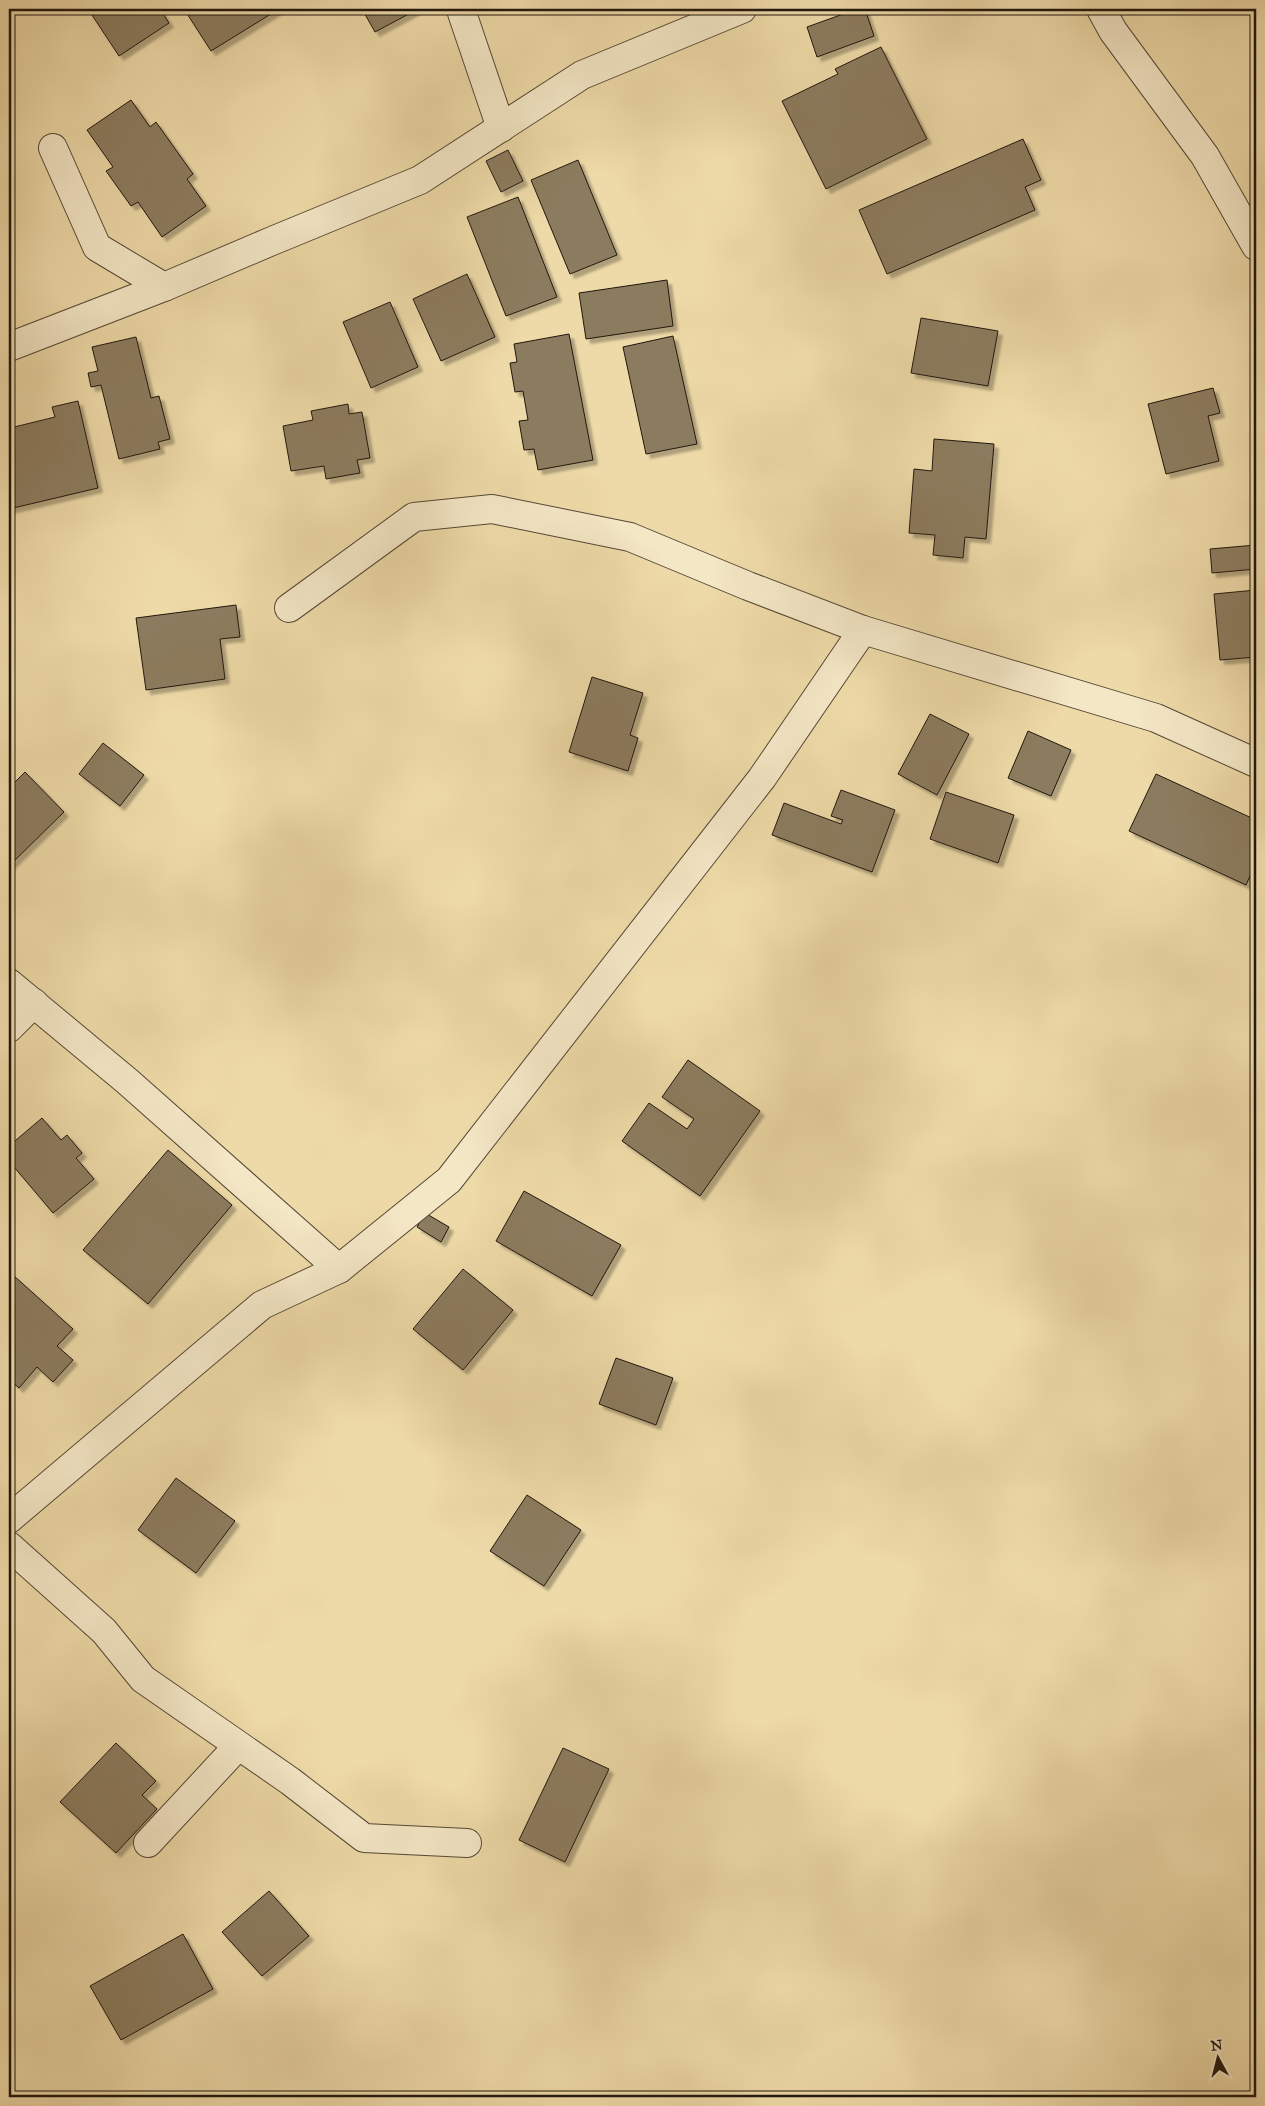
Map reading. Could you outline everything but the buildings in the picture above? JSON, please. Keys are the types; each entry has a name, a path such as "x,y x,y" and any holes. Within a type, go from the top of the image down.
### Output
{"street":[{"path":"9,347 164,287 420,180 582,74 742,9"},
{"path":"1101,9 1113,31 1205,156 1256,246"},
{"path":"462,13 501,128"},
{"path":"53,148 97,247 164,287"},
{"path":"289,608 414,518 492,508 630,537 748,586 863,630 1156,718 1256,764"},
{"path":"9,1519 262,1305 339,1269 450,1180 762,778 863,630"},
{"path":"9,983 127,1081 339,1269"},
{"path":"9,1028 34,1003"},
{"path":"9,1546 104,1631 143,1679 290,1781 364,1838 467,1843"},
{"path":"148,1843 238,1746"}]}
